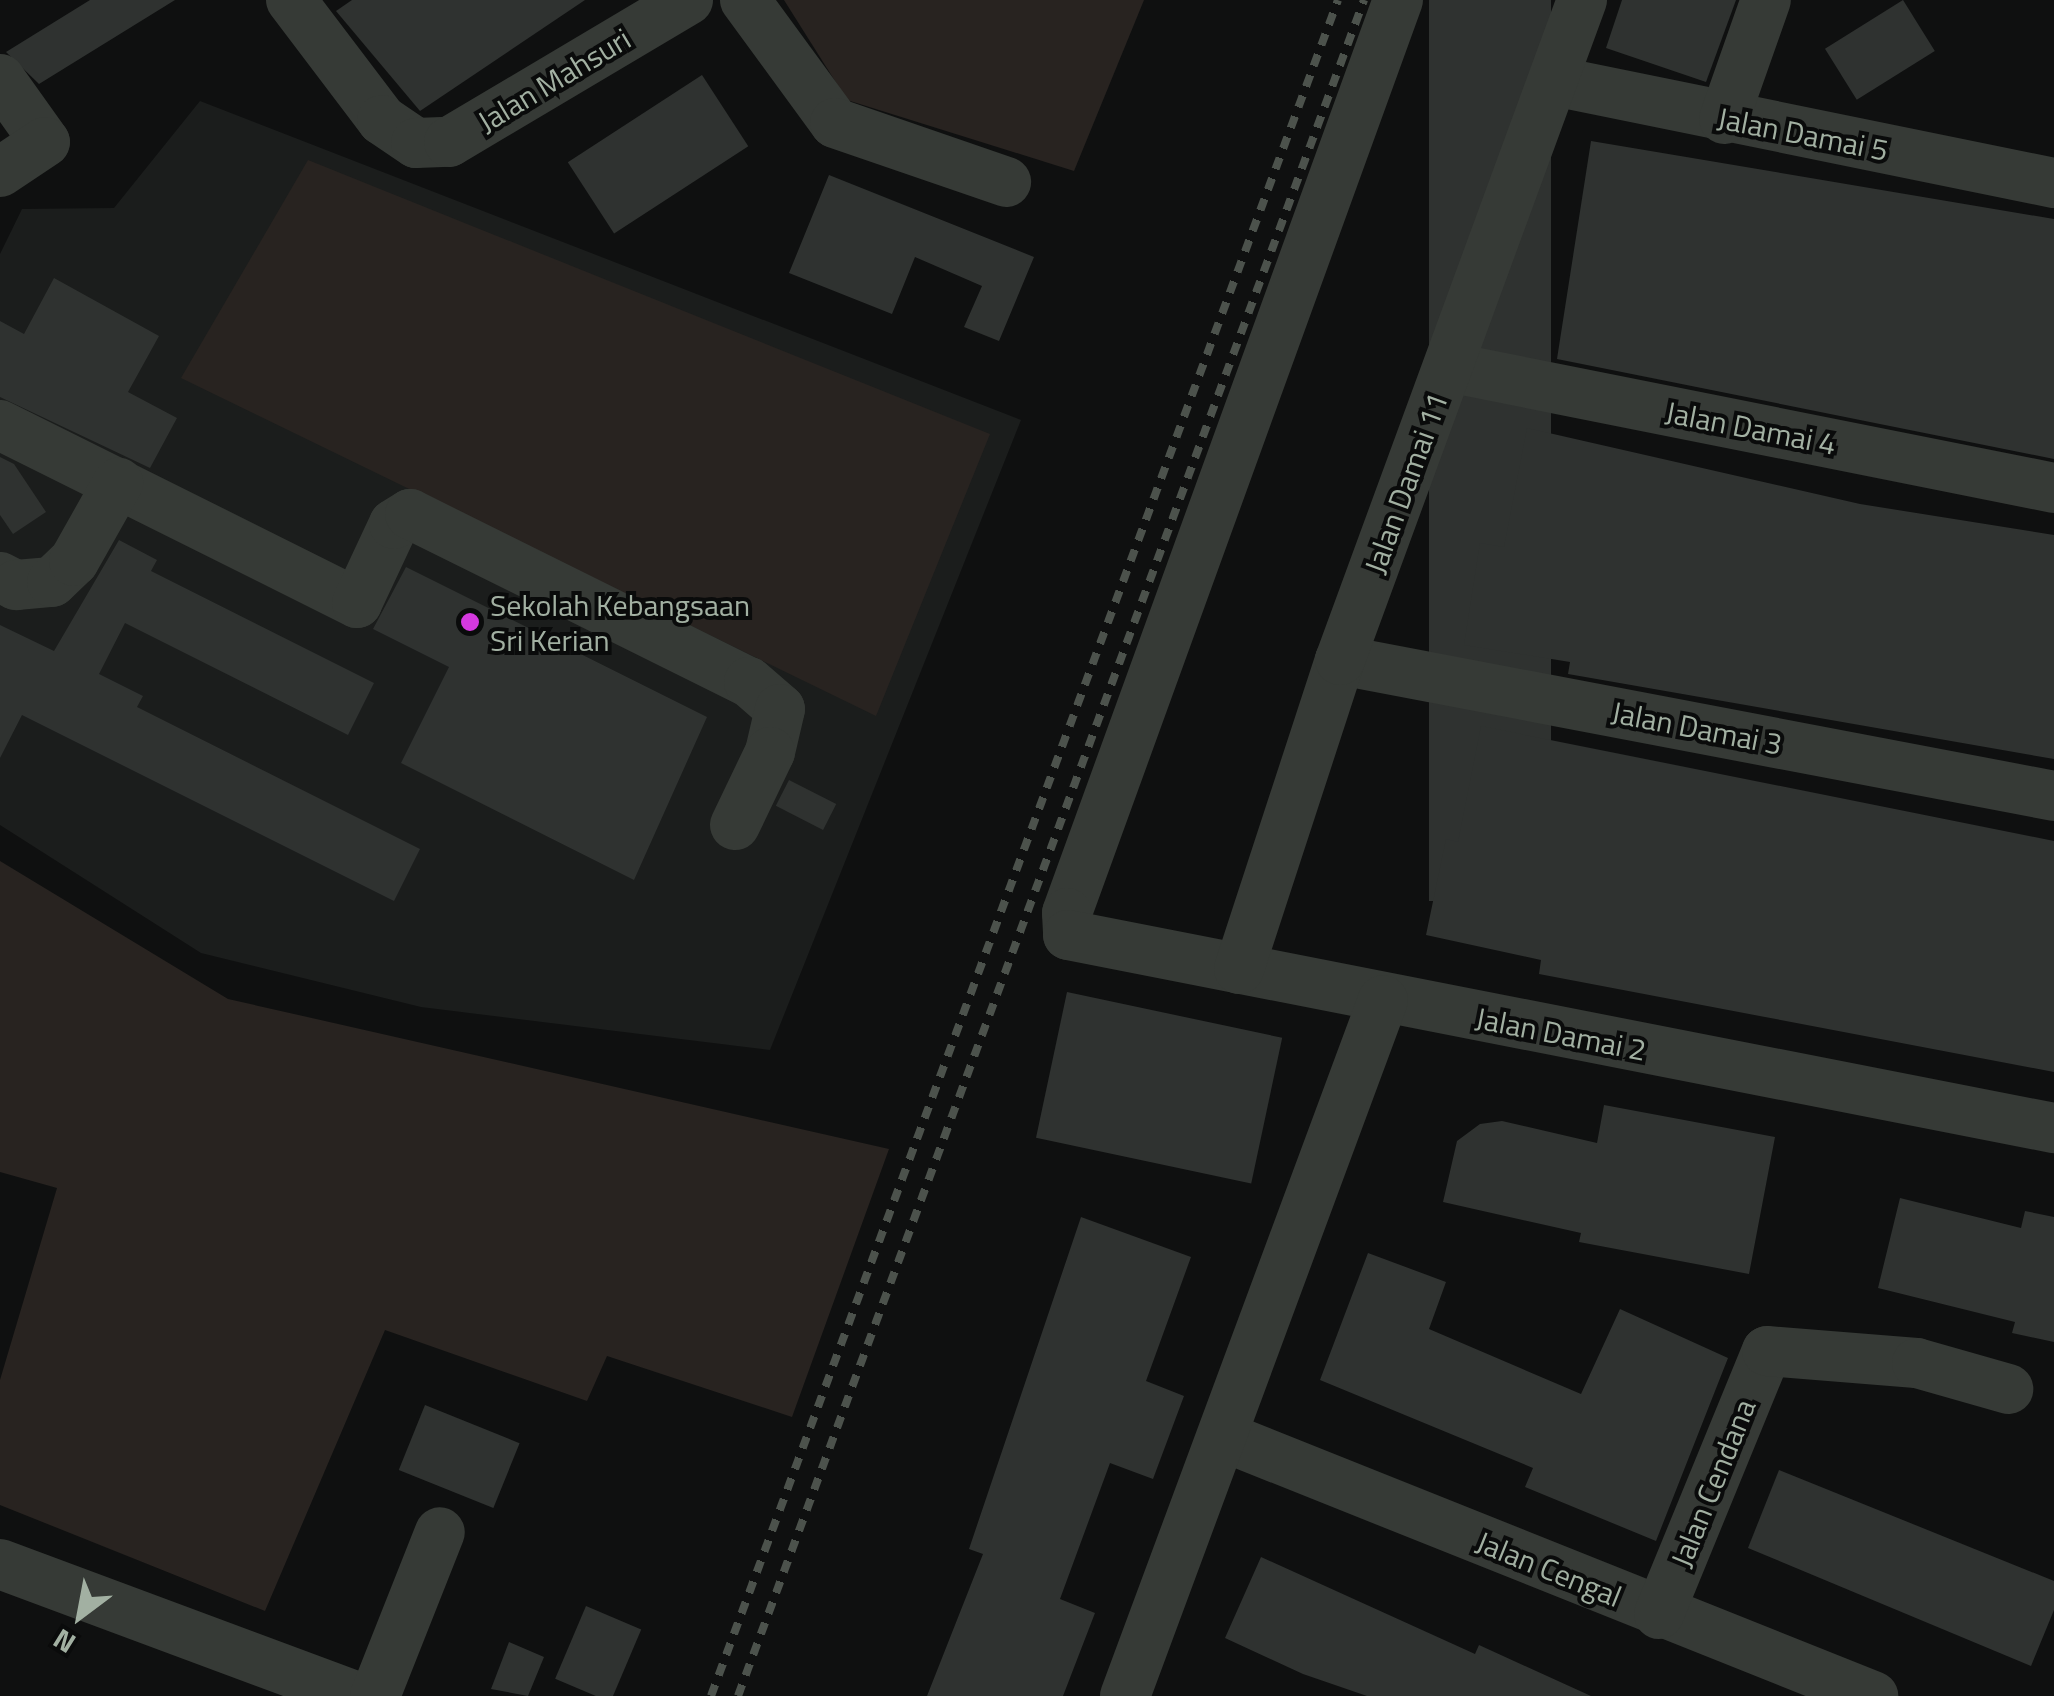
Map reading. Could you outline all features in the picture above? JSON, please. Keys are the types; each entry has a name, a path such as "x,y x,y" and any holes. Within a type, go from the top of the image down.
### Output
{"street":[{"name":"Jalan Mahsuri","path":"305,5 382,120 416,143 449,142 688,0"},
{"path":"745,0 835,122 1006,182"},
{"name":"Jalan Damai 2","path":"1398,0 1066,913 1068,936 2054,1128"},
{"name":"Jalan Damai 11","path":"1239,969 1340,660 1582,0"},
{"path":"1724,120 1766,0"},
{"path":"0,78 46,142 0,172"},
{"name":"Jalan Damai 5","path":"1554,81 1724,120 2054,183"},
{"name":"Jalan Damai 4","path":"1448,368 2054,488"},
{"path":"0,424 357,603 394,524 410,514 749,682 780,709 770,752 735,825"},
{"path":"0,577 16,585 52,582 74,561 118,484"},
{"name":"Jalan Damai 3","path":"1340,660 2054,796"},
{"path":"1125,1696 1227,1438 1383,1000"},
{"name":"Jalan Cendana","path":"1659,1614 1766,1351 1918,1363 2008,1389"},
{"name":"Jalan Cengal","path":"1227,1438 1872,1696"},
{"path":"375,1696 440,1532"},
{"path":"0,1564 354,1696"}],"shaded area":[{"path":"784,0 1144,0 1074,171 847,100"},
{"name":"Sekolah Kebangsaan Sri Kerian","path":"200,101 1021,420 770,1050 421,1007 201,953 0,825 0,254 22,209 114,208"},
{"path":"308,160 990,434 876,716 181,378"},
{"path":"0,861 228,999 889,1149 792,1417 607,1356 587,1401 385,1330 265,1611 0,1505 0,1380 57,1188 0,1172"}],"building":[{"path":"90,0 175,0 39,84 6,52"},
{"path":"352,0 585,0 420,111 336,11"},
{"path":"1429,0 1551,0 1551,901 1429,901"},
{"path":"1622,0 1736,0 1706,82 1606,48"},
{"path":"1903,0 1935,51 1857,100 1825,49"},
{"path":"702,75 748,146 614,233 568,162"},
{"path":"1591,141 2054,219 2054,459 1557,359"},
{"path":"829,175 1034,257 999,341 964,327 982,286 915,257 892,314 789,273"},
{"path":"54,278 159,336 128,392 177,418 150,468 0,397 0,321 24,334"},
{"path":"1527,428 1860,504 2054,535 2054,759 1568,674 1570,662 1464,645 1480,543 1504,547"},
{"path":"0,457 14,464 46,512 13,534 0,515"},
{"path":"119,540 157,560 151,571 374,683 348,735 125,623 99,674 143,696 137,707 420,849 394,901 22,715 0,758 0,625 54,651"},
{"path":"406,567 707,717 634,880 401,763 449,667 373,629"},
{"path":"1481,726 2054,841 2054,1072 1539,974 1541,960 1426,935 1446,839 1458,842"},
{"path":"789,780 836,804 823,830 776,806"},
{"path":"1067,992 1282,1038 1251,1183 1036,1138"},
{"path":"1604,1105 1775,1137 1749,1274 1579,1242 1581,1233 1443,1202 1457,1141 1480,1124 1502,1121 1597,1143"},
{"path":"1900,1198 2021,1228 2025,1211 2054,1217 2054,1342 2012,1333 2015,1322 1878,1288"},
{"path":"1081,1217 1191,1257 1146,1381 1184,1396 1153,1479 1110,1463 1060,1599 1095,1613 1063,1696 927,1696 983,1554 969,1549"},
{"path":"1368,1253 1446,1282 1429,1329 1581,1394 1620,1309 1728,1358 1656,1541 1525,1487 1533,1468 1320,1380"},
{"path":"425,1405 520,1443 493,1508 399,1470"},
{"path":"1779,1470 2054,1581 2054,1610 2031,1666 1748,1548"},
{"path":"1261,1557 1475,1654 1479,1645 1591,1696 1367,1696 1303,1674 1225,1638"},
{"path":"586,1606 641,1629 613,1696 596,1696 555,1679"},
{"path":"509,1642 544,1657 528,1696 491,1689"}],"railway":[{"path":"711,1696 1338,0"},
{"path":"738,1696 1364,0"}],"place":[{"name":"Sekolah Kebangsaan Sri Kerian","path":"470,622"}]}
